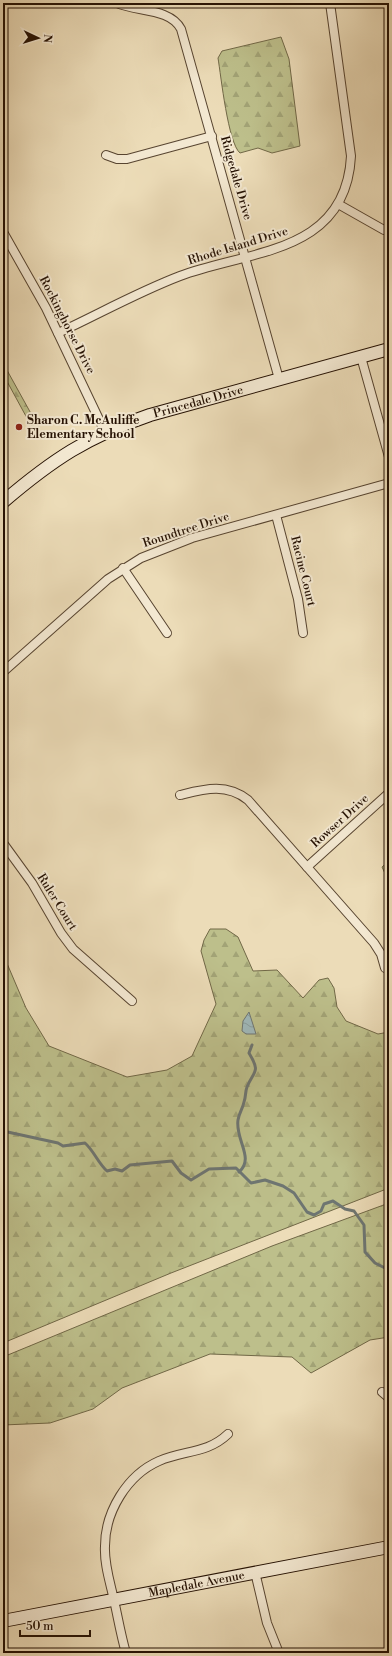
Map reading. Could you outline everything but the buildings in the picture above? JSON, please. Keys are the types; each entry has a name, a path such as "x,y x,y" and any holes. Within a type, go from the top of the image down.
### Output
{"street":[{"name":"Ridgedale Drive","path":"117,3 132,9 165,14 176,21 183,33 279,380"},
{"name":"Rhode Island Drive","path":"58,333 178,277 286,246 318,227 338,204 348,181 351,156 330,3"},
{"path":"106,155 127,159 212,136"},
{"path":"338,204 384,230"},
{"name":"Rockinghorse Drive","path":"3,232 58,333 105,432"},
{"name":"Princedale Drive","path":"3,502 56,460 105,432 150,415 389,349"},
{"path":"361,357 389,457"},
{"name":"Roundtree Drive","path":"3,672 103,583 123,568 161,548 389,483"},
{"name":"Racine Court","path":"276,515 297,593 303,633"},
{"path":"123,568 167,633"},
{"path":"180,795 214,788 231,791 242,796 256,808 374,943 381,954 385,968"},
{"name":"Rowser Drive","path":"307,867 389,794"},
{"name":"Ruler Court","path":"3,844 32,883 61,934 73,949 132,1001"},
{"path":"382,1392 389,1398"},
{"path":"126,1653 106,1562 105,1541 108,1524 120,1496 134,1479 152,1464 166,1458 208,1448 228,1434"},
{"path":"389,1493 389,1512"},
{"name":"Mapledale Avenue","path":"3,1621 389,1547"},
{"path":"255,1572 268,1624 279,1653"}],"green space":[{"path":"281,37 289,59 300,146 272,153 258,148 240,153 232,136 223,93 218,58 222,51"},
{"path":"3,363 39,428 34,431 3,374"},
{"path":"389,861 389,882 382,867"},
{"path":"210,929 226,929 238,937 253,971 277,970 303,998 319,980 328,978 334,988 337,1007 346,1021 378,1034 389,1032 389,1188 171,1273 3,1343 3,954 26,1008 49,1046 127,1077 167,1070 192,1056 216,1004 201,951 204,940"},
{"path":"389,1203 389,1337 370,1340 311,1373 292,1357 210,1354 122,1388 93,1409 50,1423 3,1425 3,1357 272,1246"}],"water":[{"path":"249,1012 256,1034 246,1034 242,1031 243,1021"}],"waterway":[{"path":"239,1172 243,1167 245,1155 239,1135 238,1120 245,1100 247,1087 255,1071 255,1064 249,1053 252,1045"},
{"path":"3,1131 58,1143 63,1146 85,1143 107,1171 115,1169 122,1171 130,1165 172,1161 181,1173 191,1180 209,1169 236,1168 251,1183 265,1180 283,1186 294,1193 307,1212 314,1215 321,1211 324,1204 333,1201 345,1209 354,1211 364,1225 365,1252 375,1263 389,1270"}],"place":[{"name":"Sharon C. McAuliffe Elementary School","path":"19,427"}]}
